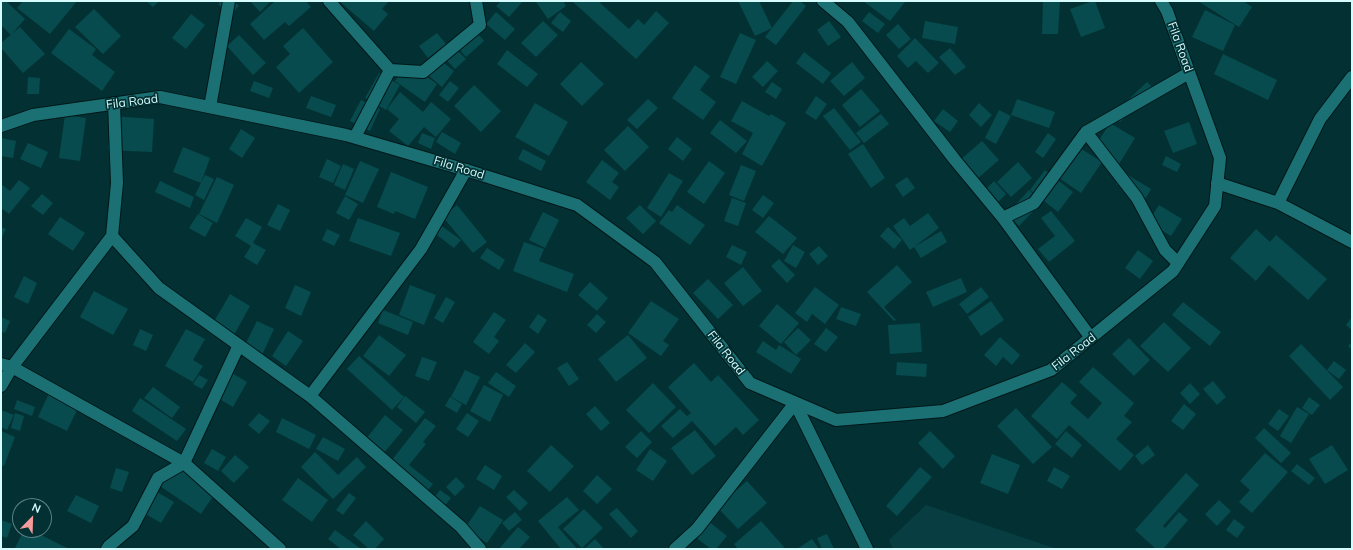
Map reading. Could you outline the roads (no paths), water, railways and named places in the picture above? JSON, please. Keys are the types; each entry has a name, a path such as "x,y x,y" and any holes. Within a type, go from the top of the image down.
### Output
{"street":[{"path":"210,107 229,1"},
{"path":"329,1 390,70 423,72 480,25 476,1"},
{"path":"823,1 848,22 1003,218 1091,338"},
{"name":"Fila Road","path":"1,126 32,115 160,97 355,137 466,170 577,205 655,262 750,383 836,420 943,411 1051,370 1173,271 1215,206 1220,158 1167,11 1161,1"},
{"path":"355,137 390,70"},
{"path":"1003,218 1034,202 1086,132 1189,73"},
{"path":"1278,203 1320,119 1352,77"},
{"path":"1,386 6,366 112,236 117,183 114,103"},
{"path":"1086,132 1137,198 1165,250 1178,263"},
{"path":"310,396 422,249 466,170"},
{"path":"1217,182 1278,203 1352,242"},
{"path":"112,236 159,288 310,396 461,527 480,549"},
{"path":"107,549 133,526 158,478 184,463 239,345"},
{"path":"6,366 184,463 280,549"},
{"path":"675,549 697,529 795,403 867,549"}]}
